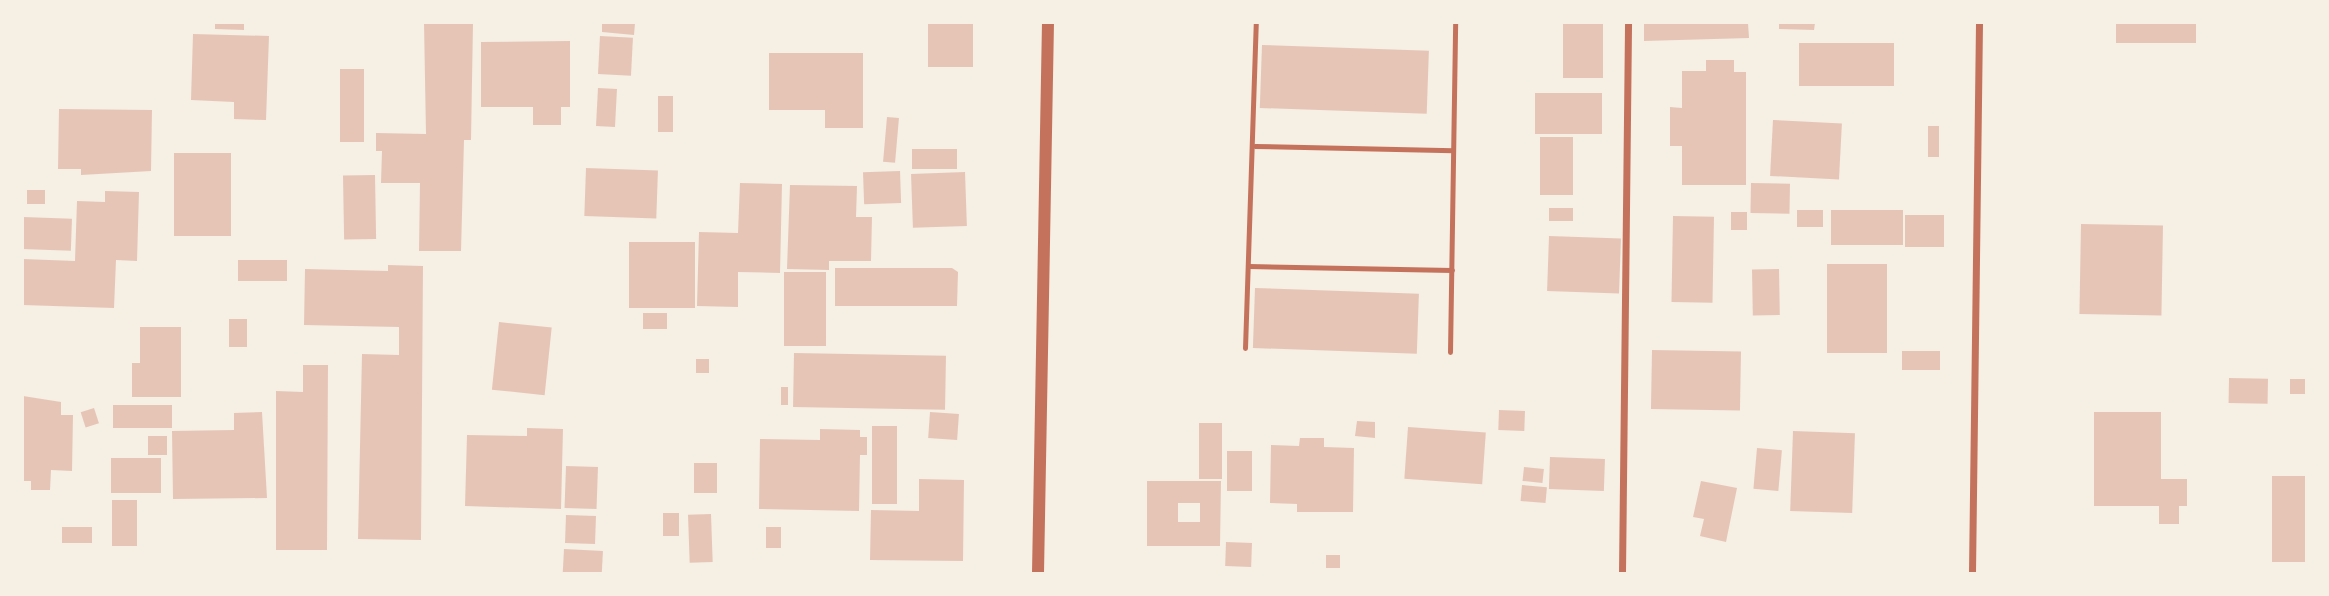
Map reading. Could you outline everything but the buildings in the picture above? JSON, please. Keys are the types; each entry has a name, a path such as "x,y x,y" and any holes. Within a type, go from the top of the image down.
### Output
{"street":[{"path":"1038,573 1048,23"},
{"path":"1622,573 1628,23"},
{"path":"1972,573 1979,23"}],"lane":[{"path":"1245,348 1255,146 1256,23"},
{"path":"1451,352 1455,23"},
{"path":"1255,146 1453,150"},
{"path":"1249,266 1452,270"}]}
